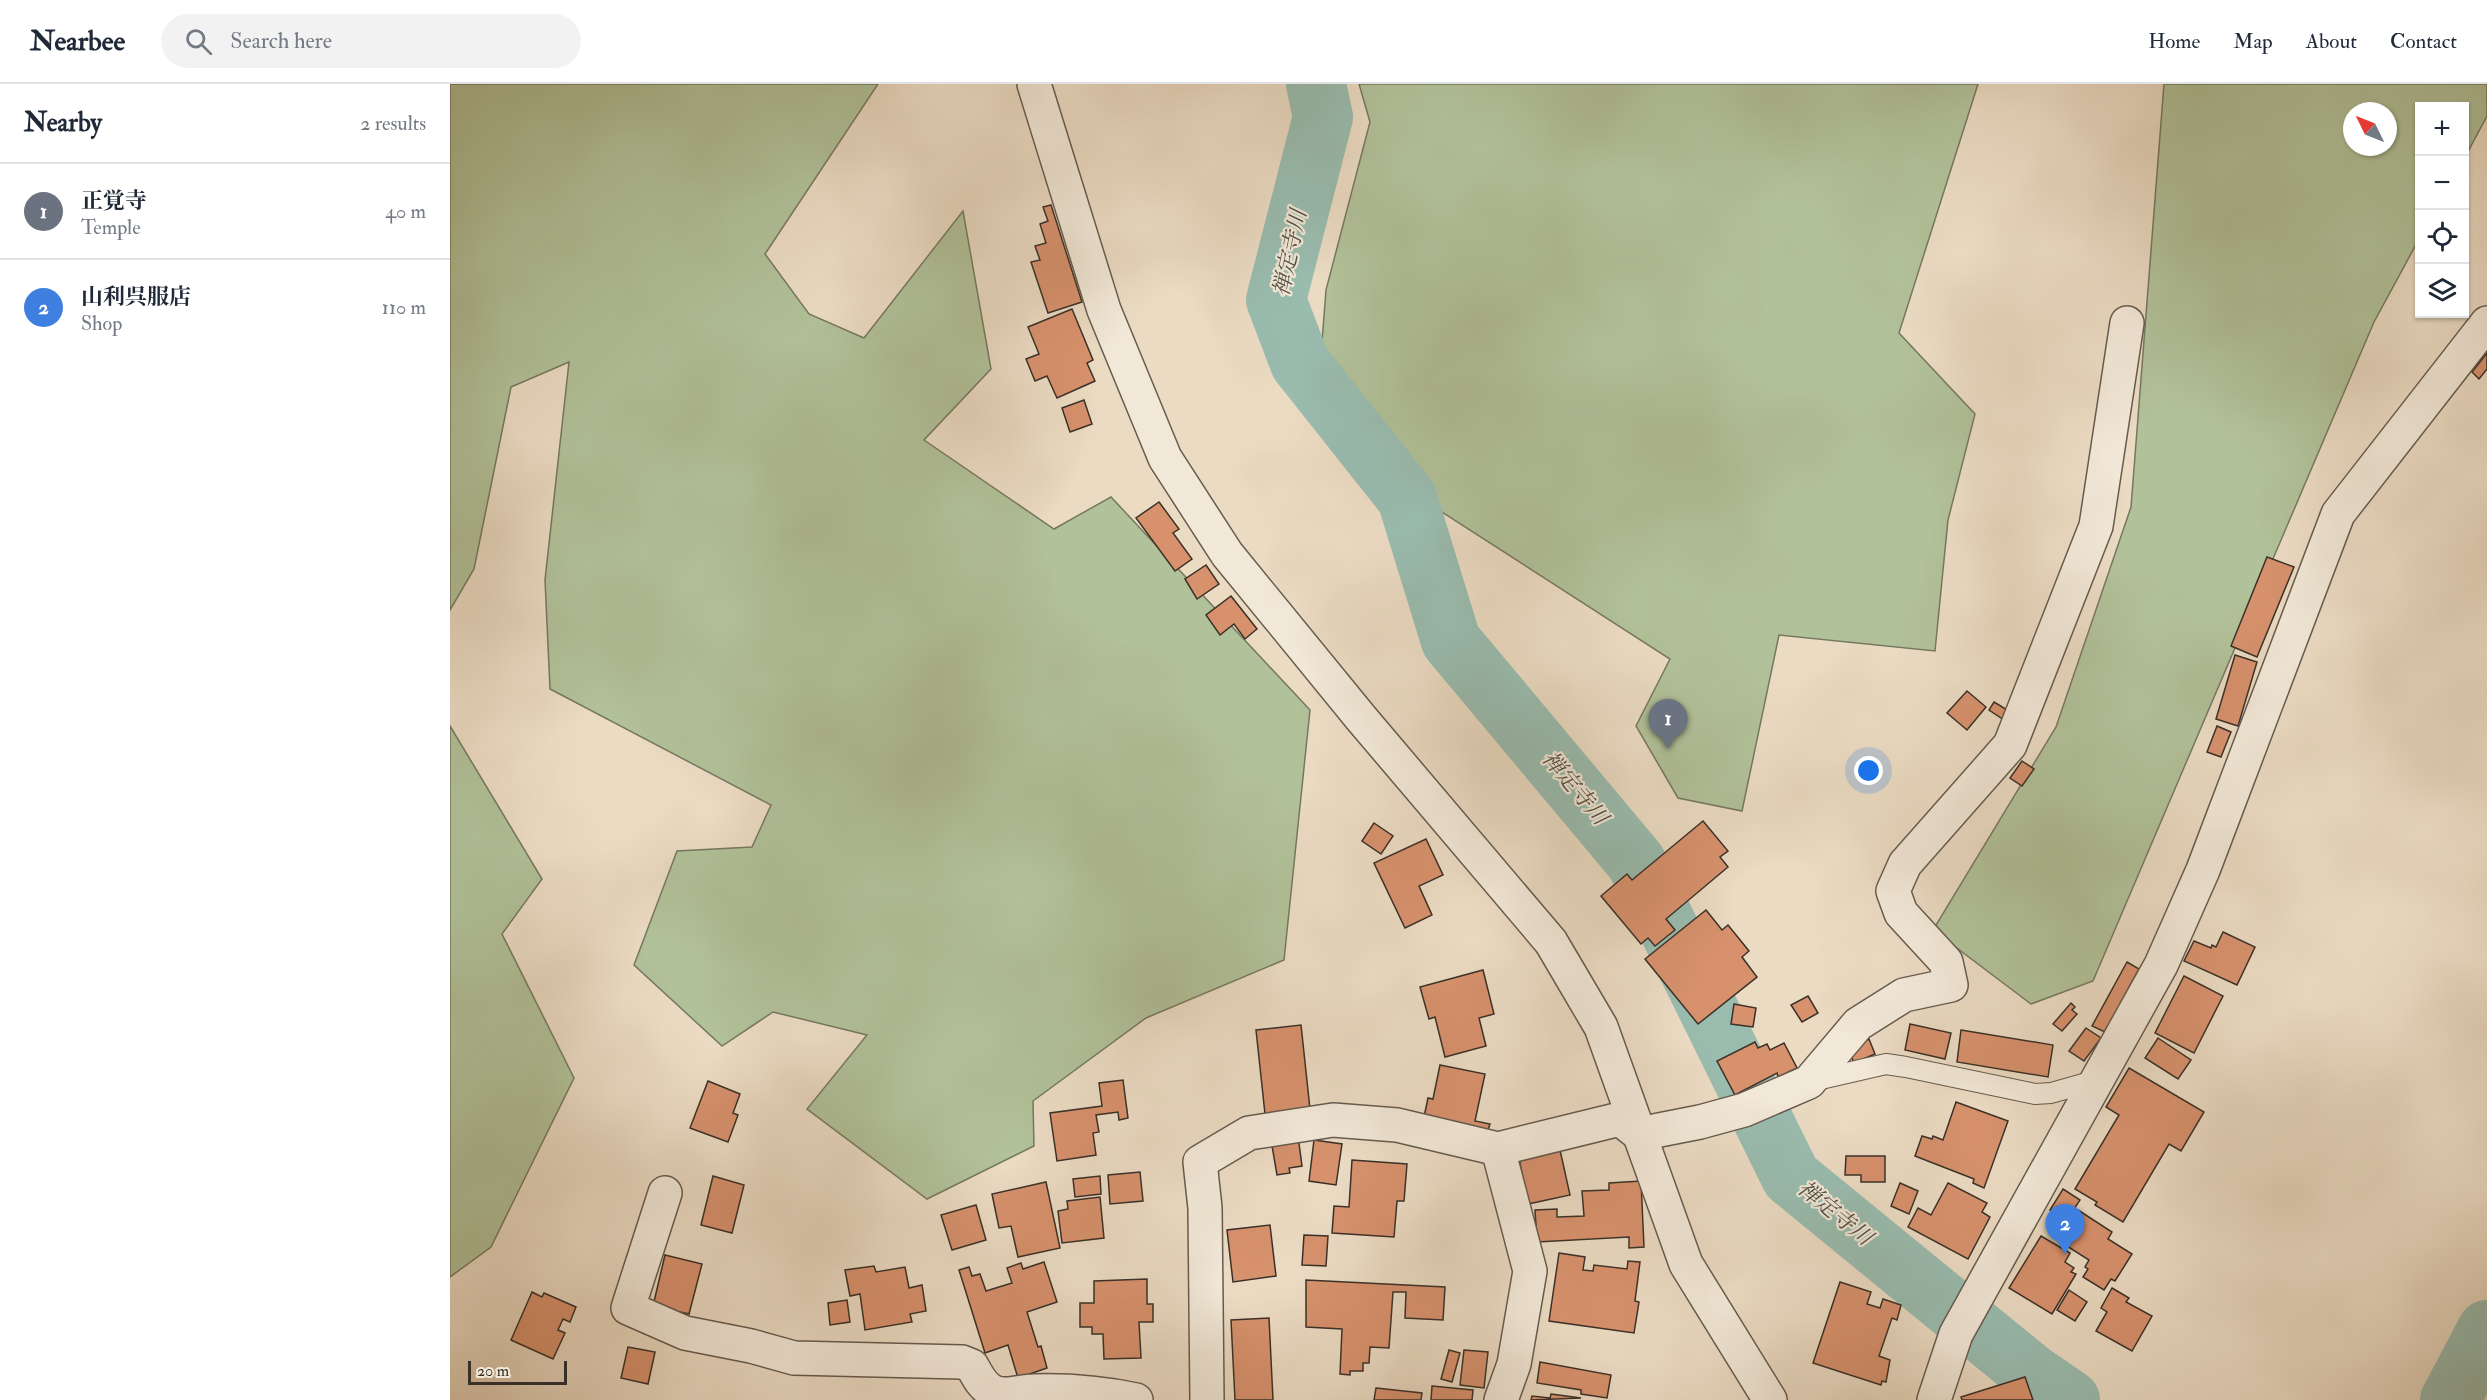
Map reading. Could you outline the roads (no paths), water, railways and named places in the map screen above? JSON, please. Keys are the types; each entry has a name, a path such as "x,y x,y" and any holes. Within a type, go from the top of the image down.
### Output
{"street":[{"path":"1034,84 1104,310 1165,458 1227,554 1361,718 1551,942 1601,1027 1686,1264 1770,1400"},
{"path":"1208,1400 1205,1208 1200,1162 1249,1133 1333,1120 1397,1125 1498,1149 1620,1119 1640,1134 1700,1122 1744,1110 1809,1082 1858,1024 1904,995 1951,985 1946,962 1901,913 1893,891 1905,864 2010,746 2097,526 2127,323"},
{"path":"1934,1400 1956,1334 2161,965 2203,870 2338,514 2487,323"},
{"path":"1498,1149 1530,1271 1514,1364 1501,1400"},
{"path":"665,1193 628,1308 685,1333 751,1346 794,1358 963,1362 972,1366 980,1380 990,1390 1000,1395 1033,1391 1115,1395 1136,1400"}],"lane":[{"path":"1809,1082 1886,1064 2035,1094 2051,1093 2097,1080"}],"waterway":[{"name":"禅定寺川","path":"1316,84 1323,117 1276,300 1300,363 1407,498 1451,641 1636,862 1791,1177 2032,1374 2070,1400"},
{"path":"2450,1400 2487,1330"}],"place":[{"name":"正覚寺","path":"1668,749"},
{"name":"山利呉服店","path":"2065,1254"}]}
